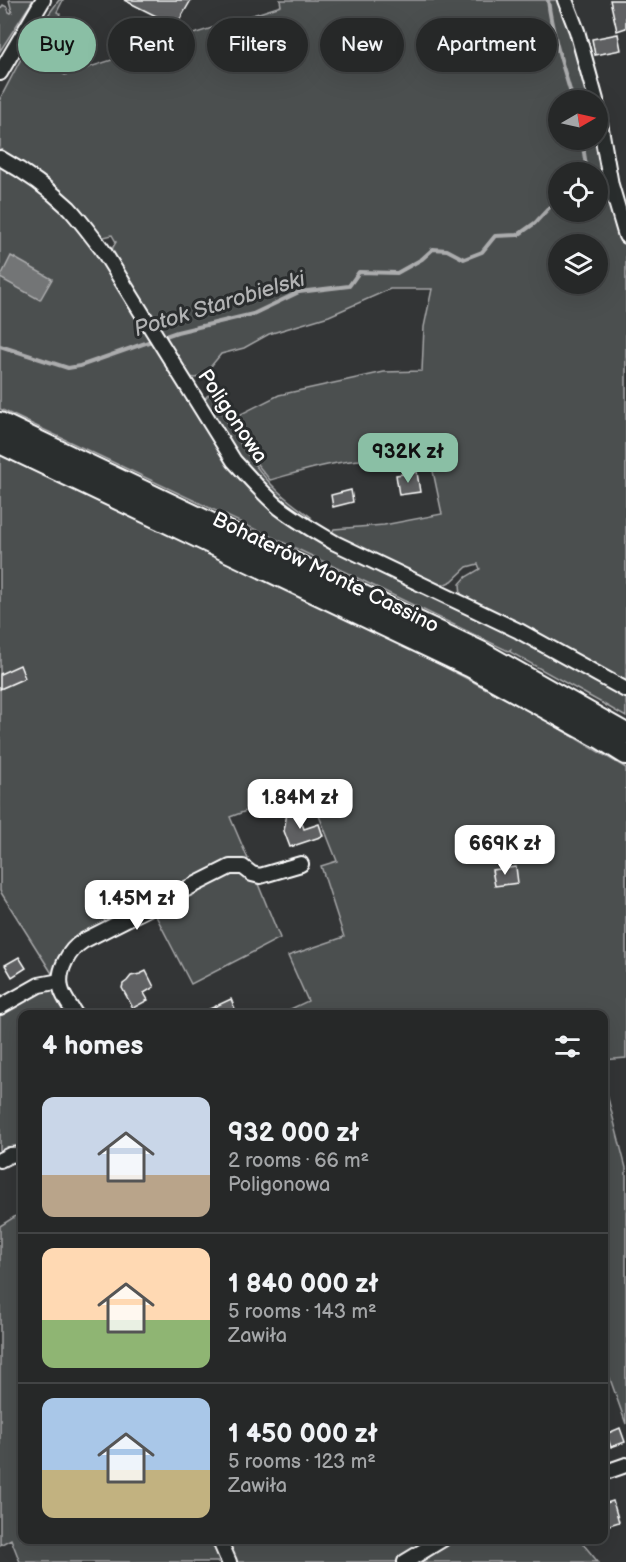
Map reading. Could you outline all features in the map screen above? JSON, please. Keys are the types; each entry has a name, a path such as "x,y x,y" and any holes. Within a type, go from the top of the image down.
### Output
{"highway":[{"name":"Bohaterów Monte Cassino","path":"0,423 481,652 626,734"},
{"name":"Bohaterów Monte Cassino","path":"0,442 471,667 626,754"}],"street":[{"path":"0,73 43,0"},
{"path":"565,0 577,31 593,90"},
{"path":"605,150 611,185 626,236"},
{"name":"Poligonowa","path":"0,158 39,182 68,207 79,220 102,249 234,461 280,508 335,543 519,631 626,690"},
{"path":"73,1010 64,995 60,981 68,956 83,941 230,867 243,867 252,874 260,876 300,864"},
{"path":"0,1007 39,985 60,981"},
{"path":"0,1160 18,1154"},
{"path":"608,1471 626,1465"},
{"path":"221,1544 229,1562"},
{"path":"405,1562 435,1544"}],"shaded area":[{"path":"9,0 33,0 21,18 18,18 18,23 0,51 0,8 3,5 9,12 12,12"},
{"path":"59,0 63,0 57,12 60,14 58,18 46,18"},
{"path":"280,0 562,0 590,90 548,90 548,150 600,150 603,162 548,162 548,222 608,222 608,178 626,241 626,684 461,596 460,584 466,577 480,569 478,564 467,567 452,581 441,586 331,535 334,529 384,525 442,514 429,452 337,463 270,480 229,420 279,395 384,372 422,371 424,327 432,289 390,289 329,316 269,334 244,348 221,354 207,371 196,378 188,377 112,253 116,242 112,235 100,238 40,176 0,151 0,99 18,65 18,72 60,72 65,75 74,72 96,72 96,65 108,61 108,72 195,72 195,33 207,30 207,72 308,72 308,18 243,18 281,6"},
{"path":"0,163 64,210 97,250 270,505 626,696 626,717 510,652 511,649 508,651 0,409"},
{"path":"11,256 52,279 40,300 0,278"},
{"path":"211,393 241,445 258,469 282,495 311,517 304,519 265,487 252,473 229,443 203,401"},
{"path":"0,455 420,654 540,717 626,768 626,1058 608,1060 608,1010 289,1010 308,1001 288,956 344,937 321,866 337,861 308,788 230,817 248,859 119,919 53,975 0,891"},
{"path":"243,870 258,884 280,938 191,984 154,909 231,871"},
{"path":"52,987 68,1010 18,1010 18,1151 0,1157 0,1010 30,992"},
{"path":"608,1098 626,1168 626,1424 608,1373"},
{"path":"18,1215 18,1544 218,1544 226,1562 20,1562 11,1539 0,1545 0,1226"},
{"path":"224,1544 424,1544 396,1562 233,1562"},
{"path":"440,1544 583,1544 598,1562 410,1562"}],"building":[{"path":"124,0 191,0 181,18 160,18"},
{"path":"610,0 626,0 626,28 617,31"},
{"path":"618,34 621,50 595,55 592,39"},
{"path":"417,472 420,492 399,495 396,475"},
{"path":"351,490 353,502 333,507 331,495"},
{"path":"20,665 25,678 0,689 0,674"},
{"path":"297,810 304,829 319,824 323,836 290,847 284,831 287,813"},
{"path":"516,867 518,883 495,886 492,870"},
{"path":"19,957 26,968 12,977 5,965"},
{"path":"146,971 154,987 144,993 148,1000 133,1008 122,988 123,984 131,976"},
{"path":"231,999 235,1009 233,1010 208,1010"},
{"path":"620,1428 625,1442 611,1447 608,1433"},
{"path":"613,1501 619,1522 608,1525 608,1502"}],"waterway":[{"name":"Potok Starobielski","path":"548,0 555,38 570,90"},
{"name":"Potok Starobielski","path":"584,150 585,162"},
{"name":"Potok Starobielski","path":"0,346 68,368 80,366 177,332 253,314 299,292 349,286 359,272 397,273 422,259 433,249 447,250 464,259 482,252 495,236 518,235 535,223 548,209"}]}
